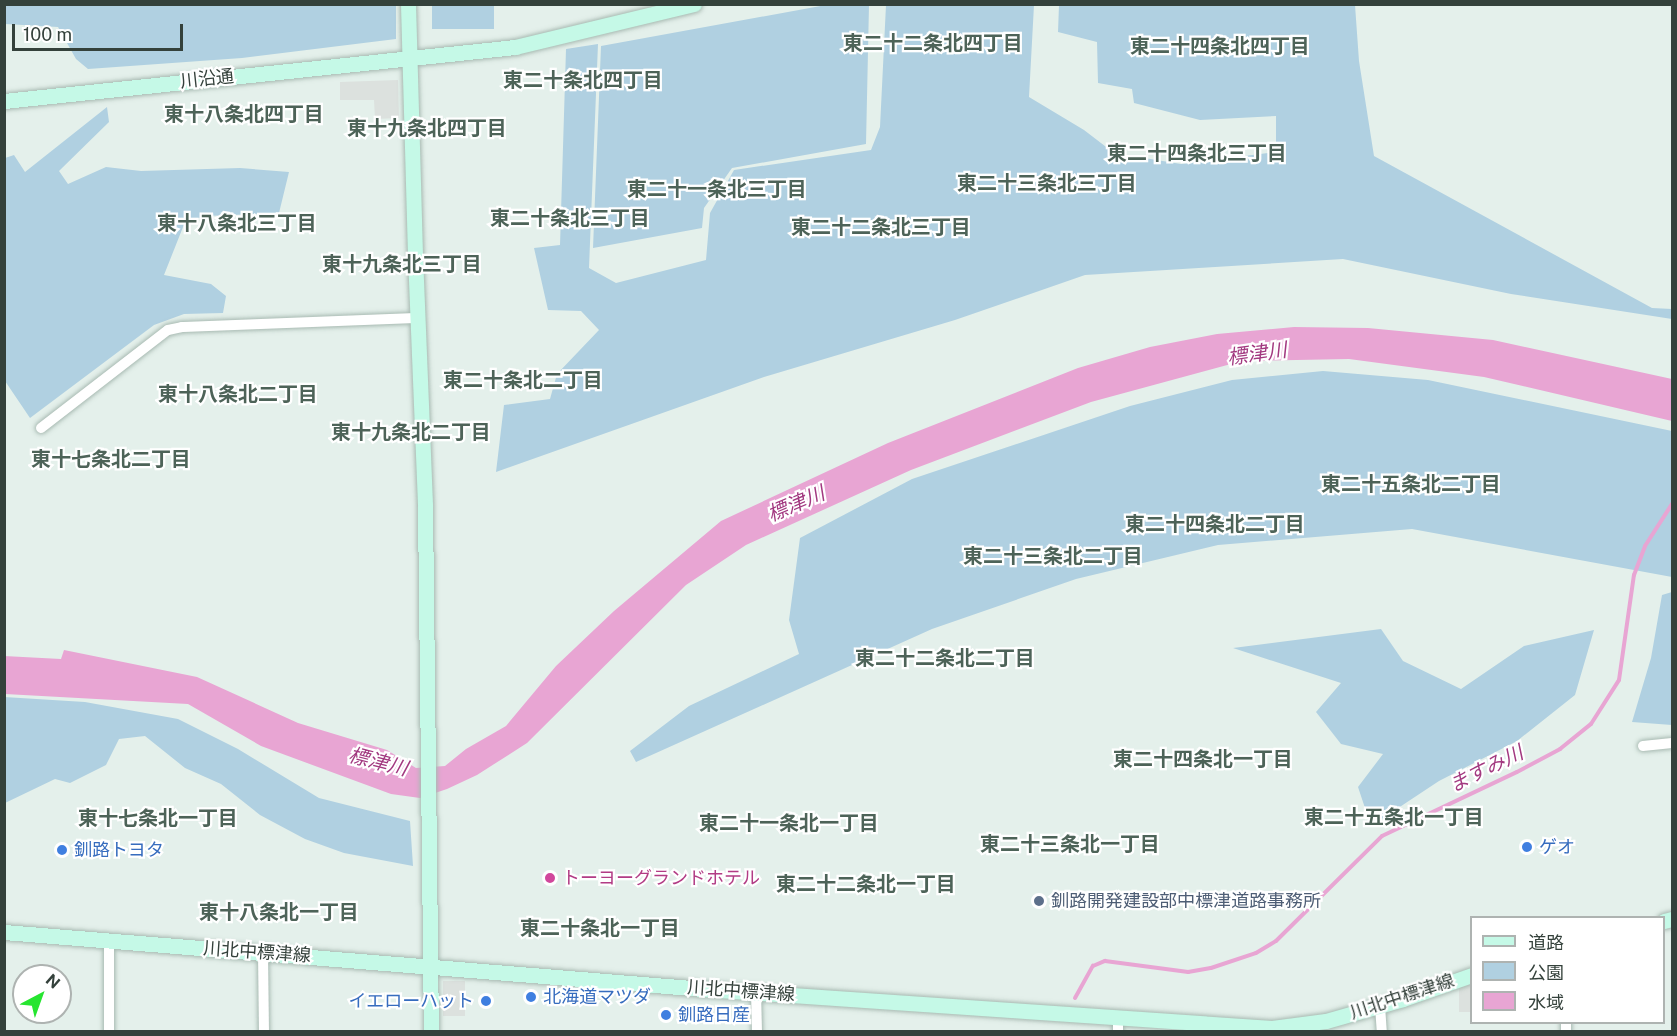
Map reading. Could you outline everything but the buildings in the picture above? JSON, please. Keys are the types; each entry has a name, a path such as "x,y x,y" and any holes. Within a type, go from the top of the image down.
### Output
{"street":[{"path":"408,4 425,506 431,1032"},
{"name":"川沿通","path":"4,101 515,47 693,4"},
{"path":"41,428 168,330 182,327 417,318"},
{"path":"1643,746 1672,743"},
{"name":"川北中標津線","path":"4,932 756,991 1118,1025 1208,1028 1299,1026 1380,1006 1470,976"},
{"path":"109,941 109,1032"},
{"path":"263,952 264,1032"},
{"path":"756,991 757,1032"},
{"path":"1380,1006 1382,1032"}],"green space":[{"path":"5,4 396,5 396,39 242,58 88,69 76,59 58,27 5,24"},
{"path":"432,5 494,5 494,29 432,29"},
{"path":"826,5 869,5 866,144 732,168 704,208 702,228 593,248 601,46"},
{"path":"886,5 1034,5 1029,97 1084,130 1114,153 1181,164 1276,152 1276,116 1200,120 1134,103 1132,89 1098,83 1097,42 1058,32 1059,5 1355,5 1359,61 1374,156 1652,308 1672,309 1672,319 1511,294 1343,259 1085,275 955,320 764,377 496,472 504,405 550,399 557,374 599,330 581,311 548,310 534,248 560,245 566,49 598,44 589,268 616,283 706,260 710,213 734,170 871,150 880,127"},
{"path":"107,107 109,122 59,171 68,184 106,167 141,171 240,168 289,172 279,213 206,216 185,222 164,275 211,284 226,296 223,313 184,314 154,325 30,418 5,381 5,158 14,155 25,172"},
{"path":"1323,371 1428,380 1672,431 1672,577 1412,529 1218,545 1076,579 932,629 636,762 630,751 689,706 799,654 789,620 800,538 912,479 1130,406 1232,380"},
{"path":"1672,592 1672,725 1632,722 1651,658 1662,595"},
{"path":"1381,629 1403,661 1461,689 1524,646 1594,630 1575,695 1517,741 1439,781 1371,826 1358,787 1383,754 1341,744 1316,712 1341,683 1233,648"},
{"path":"4,697 85,702 178,719 238,749 319,798 410,821 413,866 344,853 305,839 260,815 221,784 185,768 145,736 119,739 106,765 70,783 55,779 5,803"}],"shaded area":[{"path":"398,80 399,118 375,119 374,100 340,100 340,82"},
{"path":"443,981 465,981 465,1016 443,1016"},
{"path":"1470,984 1470,1012 1459,1012 1459,987"}],"water":[{"name":"標津川","path":"1294,327 1368,328 1493,340 1672,379 1672,421 1484,377 1349,359 1242,361 1091,402 911,470 746,545 686,585 527,743 477,775 420,798 391,794 261,746 188,704 5,694 4,656 61,659 64,650 197,677 298,723 387,750 416,768 445,766 466,749 506,726 556,666 614,611 721,521 888,443 1078,368 1150,347 1217,334"}],"waterway":[{"name":"ますみ川","path":"1075,998 1093,966 1105,961 1188,972 1211,968 1256,953 1276,941 1382,836 1560,749 1591,724 1619,680 1634,575 1645,546 1672,504"}],"place":[{"name":"ゲオ","path":"1527,847"},
{"name":"釧路トヨタ","path":"62,850"},
{"name":"トーヨーグランドホテル","path":"550,878"},
{"name":"釧路開発建設部中標津道路事務所","path":"1039,901"},
{"name":"北海道マツダ","path":"531,997"},
{"name":"イエローハット","path":"486,1001"},
{"name":"釧路日産","path":"666,1015"}],"district":[{"name":"東二十二条北四丁目","path":"933,43"},
{"name":"東二十四条北四丁目","path":"1220,46"},
{"name":"東二十条北四丁目","path":"583,80"},
{"name":"東十八条北四丁目","path":"244,114"},
{"name":"東十九条北四丁目","path":"427,128"},
{"name":"東二十四条北三丁目","path":"1197,153"},
{"name":"東二十三条北三丁目","path":"1047,183"},
{"name":"東二十一条北三丁目","path":"717,189"},
{"name":"東二十条北三丁目","path":"570,218"},
{"name":"東十八条北三丁目","path":"237,223"},
{"name":"東二十二条北三丁目","path":"881,227"},
{"name":"東十九条北三丁目","path":"402,264"},
{"name":"東二十条北二丁目","path":"523,380"},
{"name":"東十八条北二丁目","path":"238,394"},
{"name":"東十九条北二丁目","path":"411,432"},
{"name":"東十七条北二丁目","path":"111,459"},
{"name":"東二十五条北二丁目","path":"1411,484"},
{"name":"東二十四条北二丁目","path":"1215,524"},
{"name":"東二十三条北二丁目","path":"1053,556"},
{"name":"東二十二条北二丁目","path":"945,658"},
{"name":"東二十四条北一丁目","path":"1203,759"},
{"name":"東二十五条北一丁目","path":"1394,817"},
{"name":"東十七条北一丁目","path":"158,818"},
{"name":"東二十一条北一丁目","path":"789,823"},
{"name":"東二十三条北一丁目","path":"1070,844"},
{"name":"東二十二条北一丁目","path":"866,884"},
{"name":"東十八条北一丁目","path":"279,912"},
{"name":"東二十条北一丁目","path":"600,928"}]}
